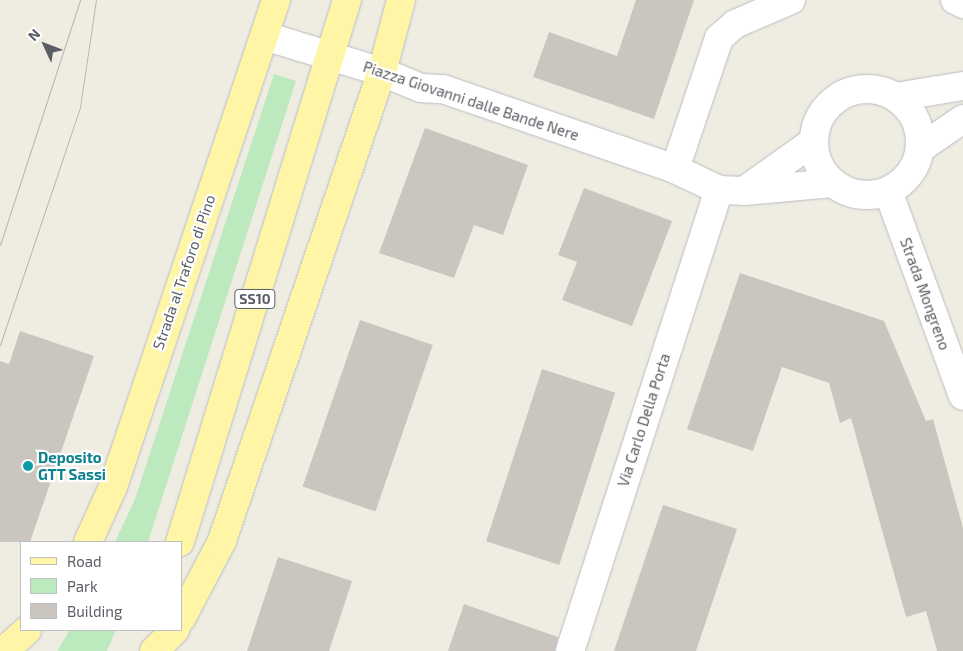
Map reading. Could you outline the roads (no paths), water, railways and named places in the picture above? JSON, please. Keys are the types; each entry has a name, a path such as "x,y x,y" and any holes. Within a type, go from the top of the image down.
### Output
{"main road":[{"name":"Strada al Traforo di Pino","path":"88,541 113,487 276,0"},
{"name":"SS10","path":"180,541 347,0"},
{"path":"182,617 222,541 382,72 401,0"},
{"path":"4,651 27,631"},
{"path":"35,651 45,631"},
{"path":"143,651 151,631"},
{"path":"154,651 174,631"},
{"path":"169,651 175,631"}],"street":[{"path":"675,169 719,38 735,24 791,0"},
{"path":"955,0 963,4"},
{"name":"Piazza Giovanni dalle Bande Nere","path":"265,36 382,72 421,88 443,89 731,190"},
{"path":"896,97 963,86"},
{"path":"860,89 878,89 896,97 916,118 921,148 915,166 903,181 888,191 869,195 849,192 833,183 819,164 814,141 818,123 827,107 842,95 860,89"},
{"path":"921,148 963,118"},
{"path":"731,190 814,141"},
{"path":"731,190 833,183"},
{"name":"Via Carlo Della Porta","path":"570,651 731,190"},
{"name":"Strada Mongreno","path":"888,191 963,396"}],"tram line":[{"path":"0,245 80,0"},
{"path":"0,345 80,107 96,0"}],"place":[{"name":"Deposito GTT Sassi","path":"28,466"}]}
